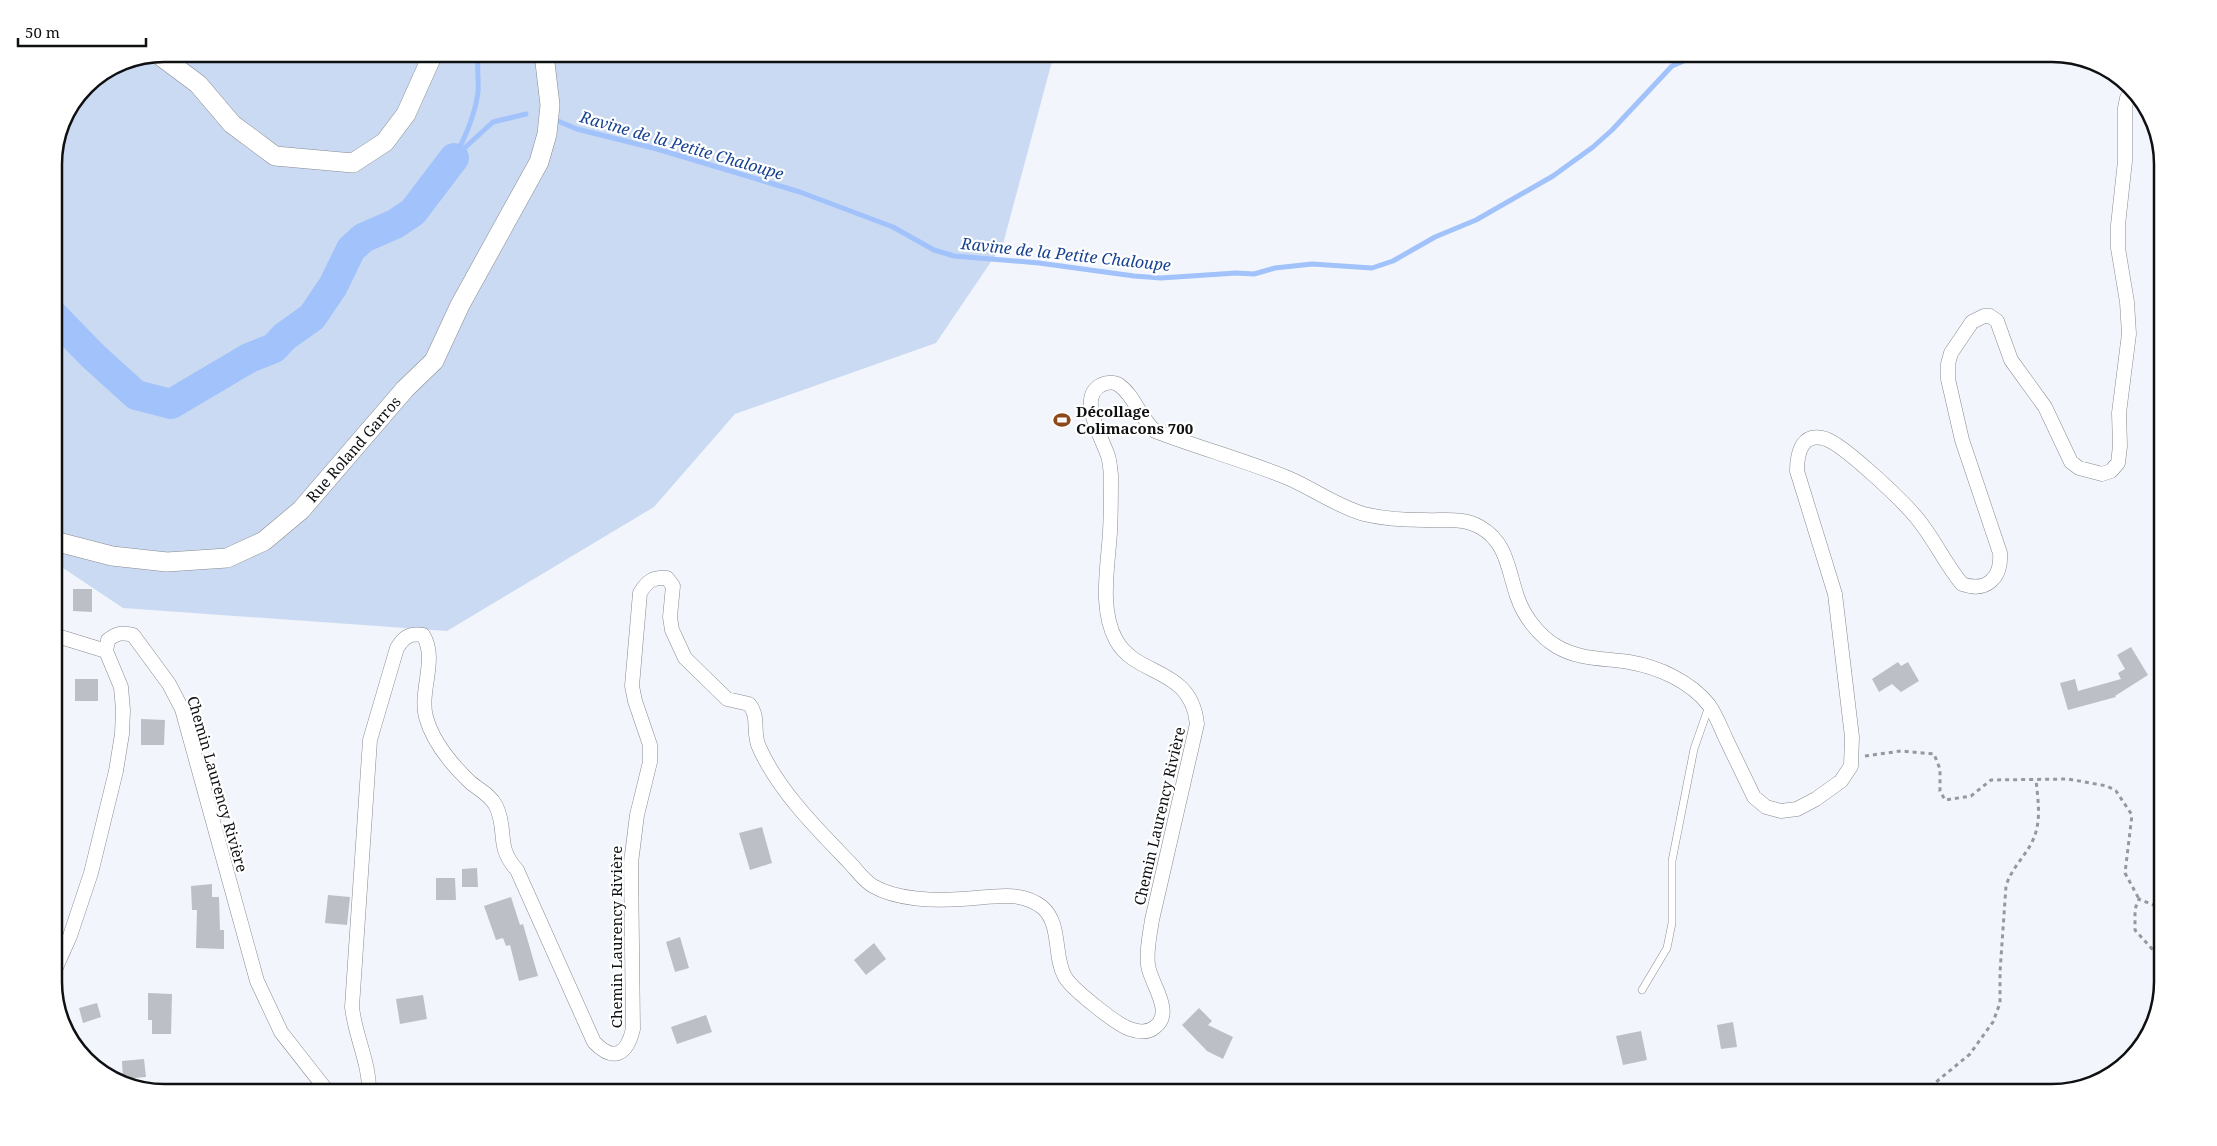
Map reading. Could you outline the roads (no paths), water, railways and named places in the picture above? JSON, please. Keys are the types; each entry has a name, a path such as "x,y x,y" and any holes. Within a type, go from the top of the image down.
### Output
{"main road":[{"path":"170,63 198,84 232,124 275,156 353,163 385,142 401,121 429,63"},
{"name":"Rue Roland Garros","path":"63,543 112,556 167,562 227,558 264,541 301,510 405,389 434,361 460,305 539,162 547,134 550,105 545,63"}],"street":[{"name":"Chemin Laurency Rivière","path":"370,1084 354,1026 352,1007 370,740 397,648 404,638 412,634 423,635 428,642 429,653 424,699 426,717 433,736 444,754 496,806 501,823 504,853 517,870 594,1042 602,1051 613,1054 621,1052 629,1044 633,1029 631,863 637,815 650,762 650,744 635,701 632,686 640,593 646,583 657,578 667,578 672,586 670,617 672,630 686,658 727,699 743,701 752,708 756,716 758,745 774,774 832,845 872,886 890,893 907,896 960,899 1018,896 1035,902 1046,911 1053,924 1060,962 1066,978 1078,991 1129,1029 1145,1032 1154,1028 1160,1022 1163,1011 1150,978 1148,964 1152,920 1197,724 1191,699 1182,688 1129,655 1117,642 1109,625 1106,603 1110,475 1108,458 1090,410 1092,395 1096,388 1106,383 1117,383 1125,390 1145,422 1155,431 1270,471 1313,490 1336,504 1364,514 1392,519 1455,520 1480,527 1496,539 1507,558 1516,595 1524,612 1535,628 1555,646 1575,655 1637,664 1680,680 1694,690 1709,705 1754,797 1766,807 1781,810 1797,808 1816,799 1840,781 1851,766 1852,737 1835,594 1797,471 1797,456 1802,445 1812,438 1826,439 1839,446 1900,500 1918,519 1962,584 1969,586 1989,583 1996,577 2001,564 2000,553 1962,440 1948,379 1948,364 1951,353 1972,322 1984,316 1990,316 1997,321 2011,360 2045,407 2071,462 2090,472 2102,474 2111,471 2118,463 2120,446 2119,413 2129,334 2127,302 2118,248 2118,225 2125,161 2125,108 2129,97"},
{"name":"Chemin Laurency Rivière","path":"106,651 108,640 115,635 123,632 133,635 175,694 182,709 257,981 281,1032 322,1084"},
{"path":"63,638 106,651 121,687 122,734 116,771 91,873 63,952"}],"lane":[{"path":"1642,990 1667,948 1672,923 1672,861 1694,749 1709,705"}],"waterway":[{"name":"Ravine de la Petite Chaloupe","path":"553,119 577,129 657,149 800,192 893,227 934,250 954,256 1039,263 1161,278 1236,273 1254,274 1275,268 1312,264 1372,268 1393,261 1435,237 1476,220 1553,176 1593,147 1612,130 1672,66 1681,62"},
{"path":"454,158 466,134 475,109 478,92 478,63"},
{"name":"Ravine de la Petite Chaloupe","path":"458,154 493,122 526,114"},
{"path":"63,325 93,356 136,395 171,404 249,358 274,348 284,337 312,317 333,286 351,249 363,238 395,224 413,212 454,158"}],"place":[{"name":"Décollage Colimacons 700","path":"1062,420"}]}
